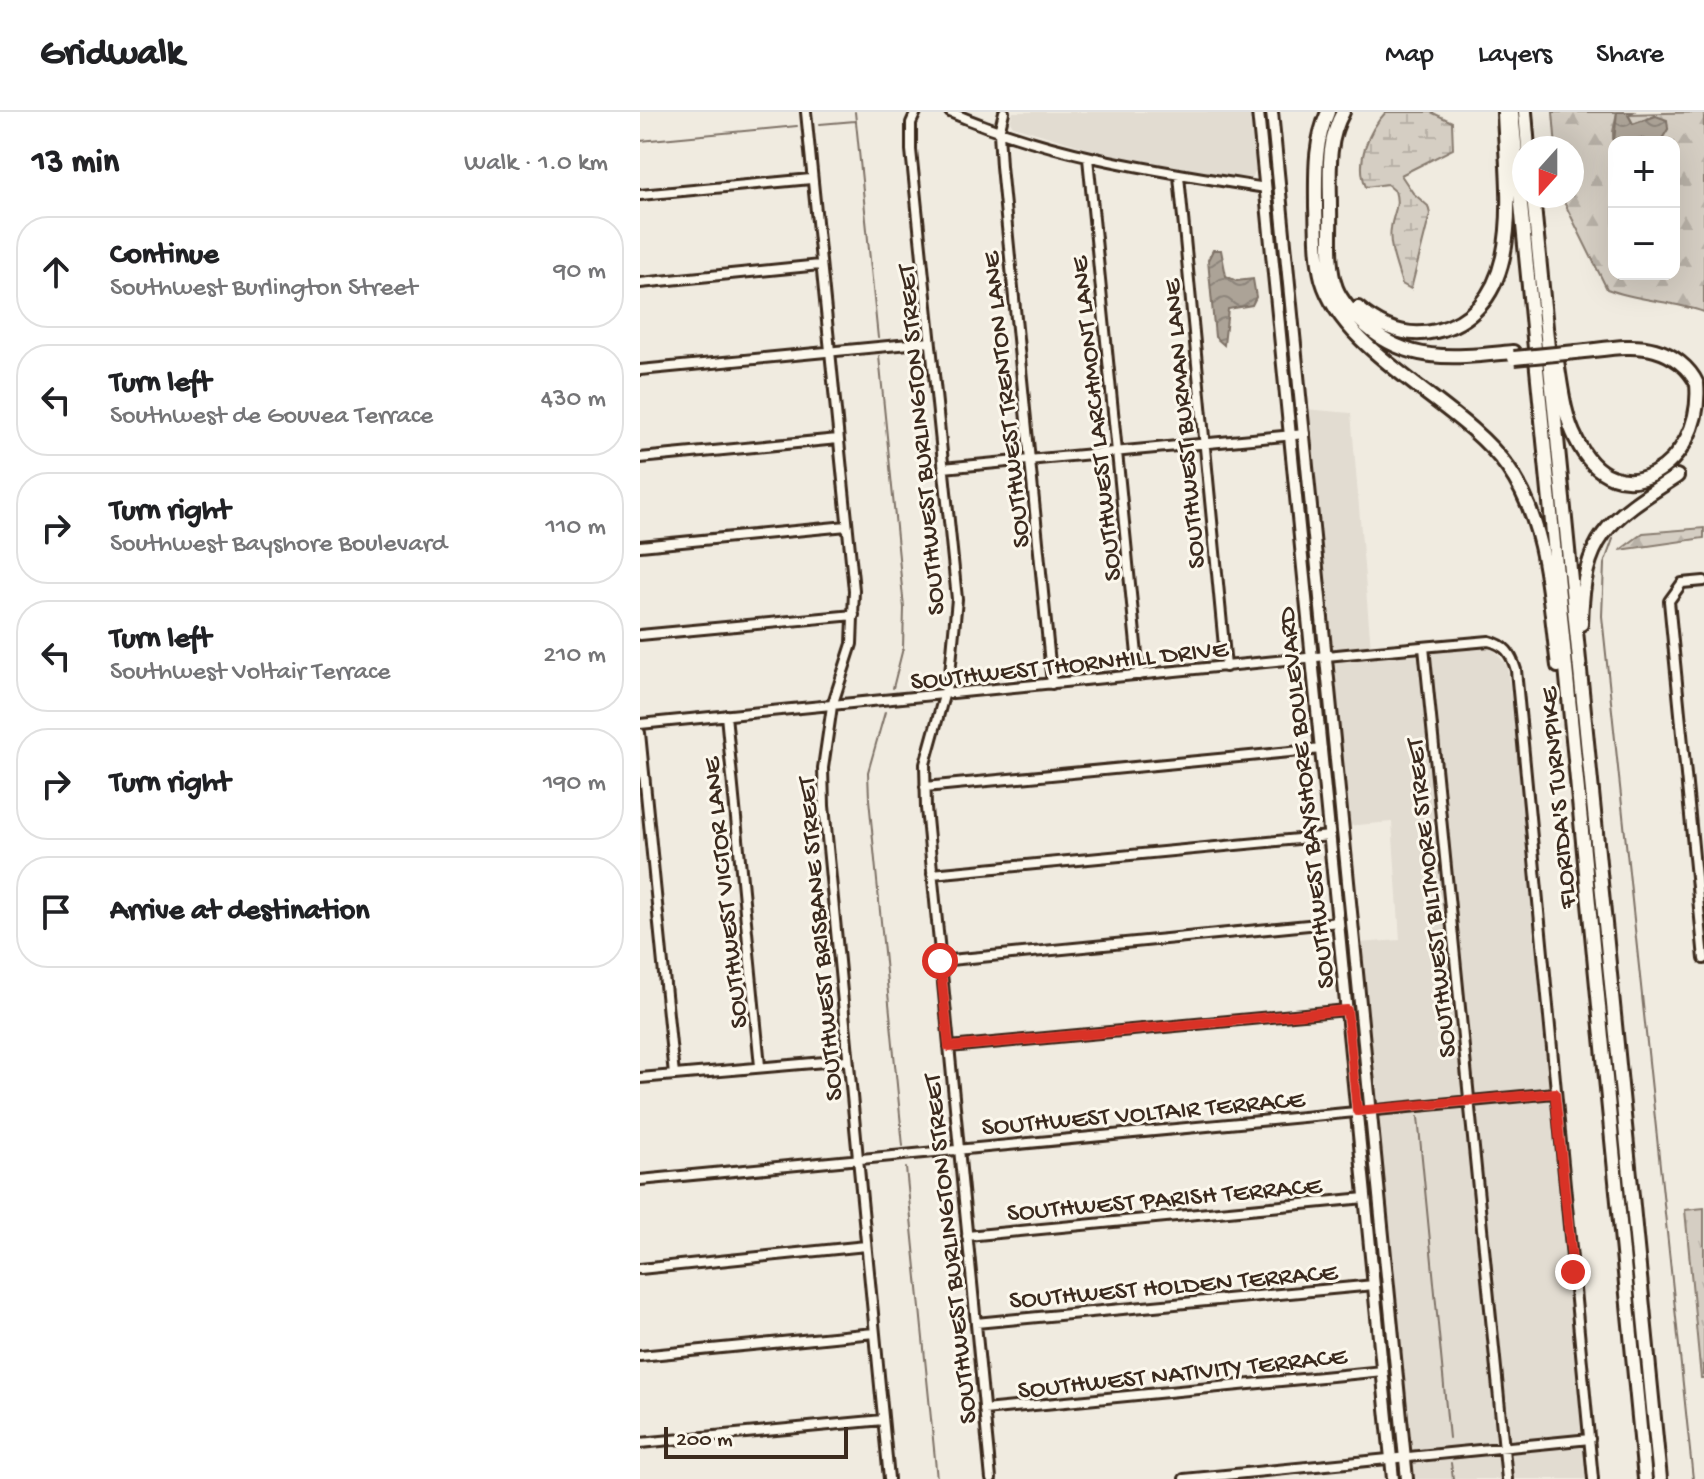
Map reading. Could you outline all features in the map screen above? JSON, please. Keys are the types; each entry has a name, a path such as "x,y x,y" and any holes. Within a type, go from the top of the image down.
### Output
{"highway":[{"path":"1328,112 1316,149 1317,256 1323,283 1349,325 1487,443 1521,492 1532,514 1545,564 1574,764"},
{"path":"1343,112 1330,155 1334,275 1336,288 1351,311 1382,339 1398,347 1448,358 1513,355"},
{"path":"1334,275 1346,295 1368,317 1407,333 1440,330 1466,318 1478,307 1497,281 1505,247 1504,112"},
{"name":"FLORIDA'S TURNPIKE","path":"1512,112 1645,1479"},
{"path":"1525,112 1527,136"},
{"name":"FLORIDA'S TURNPIKE","path":"1534,208 1660,1479"},
{"path":"1539,246 1563,396 1581,449 1600,470 1629,481 1657,478 1685,461 1697,445 1704,412 1695,380 1681,363 1665,353 1644,348 1575,348"},
{"path":"1349,325 1396,354 1428,363 1635,340 1666,346 1697,371 1704,385"},
{"path":"1580,659 1584,581 1595,547 1620,513 1685,469"}],"main road":[{"name":"SOUTHWEST BAYSHORE BOULEVARD","path":"1258,112 1393,1479"},
{"name":"SOUTHWEST BAYSHORE BOULEVARD","path":"1272,112 1407,1479"},
{"path":"1260,135 1270,175 1280,181"},
{"path":"1266,188 1274,192 1277,199 1282,243 1287,250"},
{"path":"1323,766 1328,770 1332,808 1342,814"},
{"path":"1330,836 1340,848 1344,890 1350,897"},
{"path":"1367,1214 1372,1219 1378,1273 1387,1277"},
{"path":"1374,1285 1385,1299 1389,1348 1394,1353"}],"street":[{"name":"SOUTHWEST BRISBANE STREET","path":"806,112 854,615 846,671 832,706 823,768 824,806 889,1479"},
{"name":"SOUTHWEST BURLINGTON STREET","path":"916,112 911,123 911,150 957,599 955,646 925,764 925,787 991,1479"},
{"path":"950,112 999,132 1088,158 1179,176 1266,188"},
{"name":"SOUTHWEST TRENTON LANE","path":"1004,112 999,132 1052,684"},
{"name":"SOUTHWEST LARCHMONT LANE","path":"1088,158 1139,675"},
{"name":"SOUTHWEST BURMAN LANE","path":"1179,176 1226,667"},
{"path":"640,195 811,179"},
{"path":"640,283 820,265"},
{"path":"640,370 930,342"},
{"path":"943,468 1305,434"},
{"path":"640,458 838,439"},
{"path":"640,546 847,526"},
{"path":"1704,581 1682,583 1673,592 1670,614 1704,959"},
{"path":"640,635 854,615"},
{"name":"SOUTHWEST THORNHILL DRIVE","path":"640,724 1424,647 1489,641 1502,644 1512,656 1516,670 1555,1093"},
{"name":"SOUTHWEST BILTMORE STREET","path":"1424,647 1507,1479"},
{"name":"SOUTHWEST VICTOR LANE","path":"726,715 760,1066"},
{"path":"640,733 674,1075"},
{"path":"925,787 1322,749"},
{"path":"932,874 1330,836"},
{"path":"940,961 1339,922"},
{"path":"949,1047 1347,1010"},
{"path":"640,1078 847,1060"},
{"path":"1555,1093 1593,1479"},
{"name":"SOUTHWEST VOLTAIR TERRACE","path":"640,1180 1555,1093"},
{"name":"SOUTHWEST PARISH TERRACE","path":"967,1236 1365,1198"},
{"path":"640,1269 866,1246"},
{"name":"SOUTHWEST HOLDEN TERRACE","path":"976,1323 1374,1285"},
{"path":"640,1356 874,1333"},
{"name":"SOUTHWEST NATIVITY TERRACE","path":"984,1410 1383,1371"},
{"path":"640,1443 883,1420"},
{"path":"1184,1479 1590,1439"}],"shaded area":[{"path":"1013,112 1251,112 1256,170 1252,178 1235,177 1103,153 1013,126 1010,121"},
{"path":"1305,409 1351,413 1371,648 1330,653"},
{"path":"1296,438 1302,438 1323,654 1317,655"},
{"path":"1491,646 1507,666 1530,851 1552,1090 1473,1096 1428,650"},
{"path":"1421,651 1466,1097 1373,1106 1358,943 1400,940 1392,822 1346,826 1330,660"},
{"path":"1351,944 1367,1106 1361,1107 1344,945"},
{"path":"1552,1097 1583,1436 1507,1443 1473,1103"},
{"path":"1467,1104 1500,1444 1408,1455 1374,1113"},
{"path":"1583,1443 1587,1479 1510,1479 1508,1450"},
{"path":"1501,1451 1504,1479 1410,1479 1409,1462"}],"green space":[{"path":"1386,112 1431,112 1452,122 1453,149 1401,175 1413,193 1428,206 1430,214 1411,289 1402,284 1392,249 1390,235 1396,210 1395,191 1387,184 1366,187 1363,177 1365,147"},
{"path":"1553,112 1617,112 1613,136 1608,136 1608,280 1680,280 1680,136 1664,136 1668,129 1655,116 1633,124 1628,114 1704,112 1704,312 1607,289 1567,208 1584,208 1584,136 1555,136"},
{"path":"1704,528 1704,538 1620,550 1643,533"},
{"path":"1704,1208 1704,1378 1701,1378 1685,1210"}],"water":[{"path":"1617,112 1633,112 1628,115 1633,124 1656,116 1667,120 1668,129 1664,136 1615,136"},
{"path":"1213,250 1221,250 1226,276 1236,281 1253,279 1256,297 1252,305 1228,309 1224,345 1215,337 1208,260"}],"waterway":[{"path":"855,112 878,338"},
{"path":"820,124 855,121"},
{"path":"640,141 797,126"},
{"path":"879,356 904,608 903,648 893,688"},
{"path":"1613,539 1604,564 1602,616 1693,1479"},
{"path":"885,712 868,772 869,799 903,1146"},
{"path":"1418,1117 1449,1438"},
{"path":"906,1168 937,1479"},
{"path":"1451,1463 1453,1479"}],"route":[{"path":"940,961 949,1047 1347,1010 1357,1111 1555,1093 1573,1272"}]}
